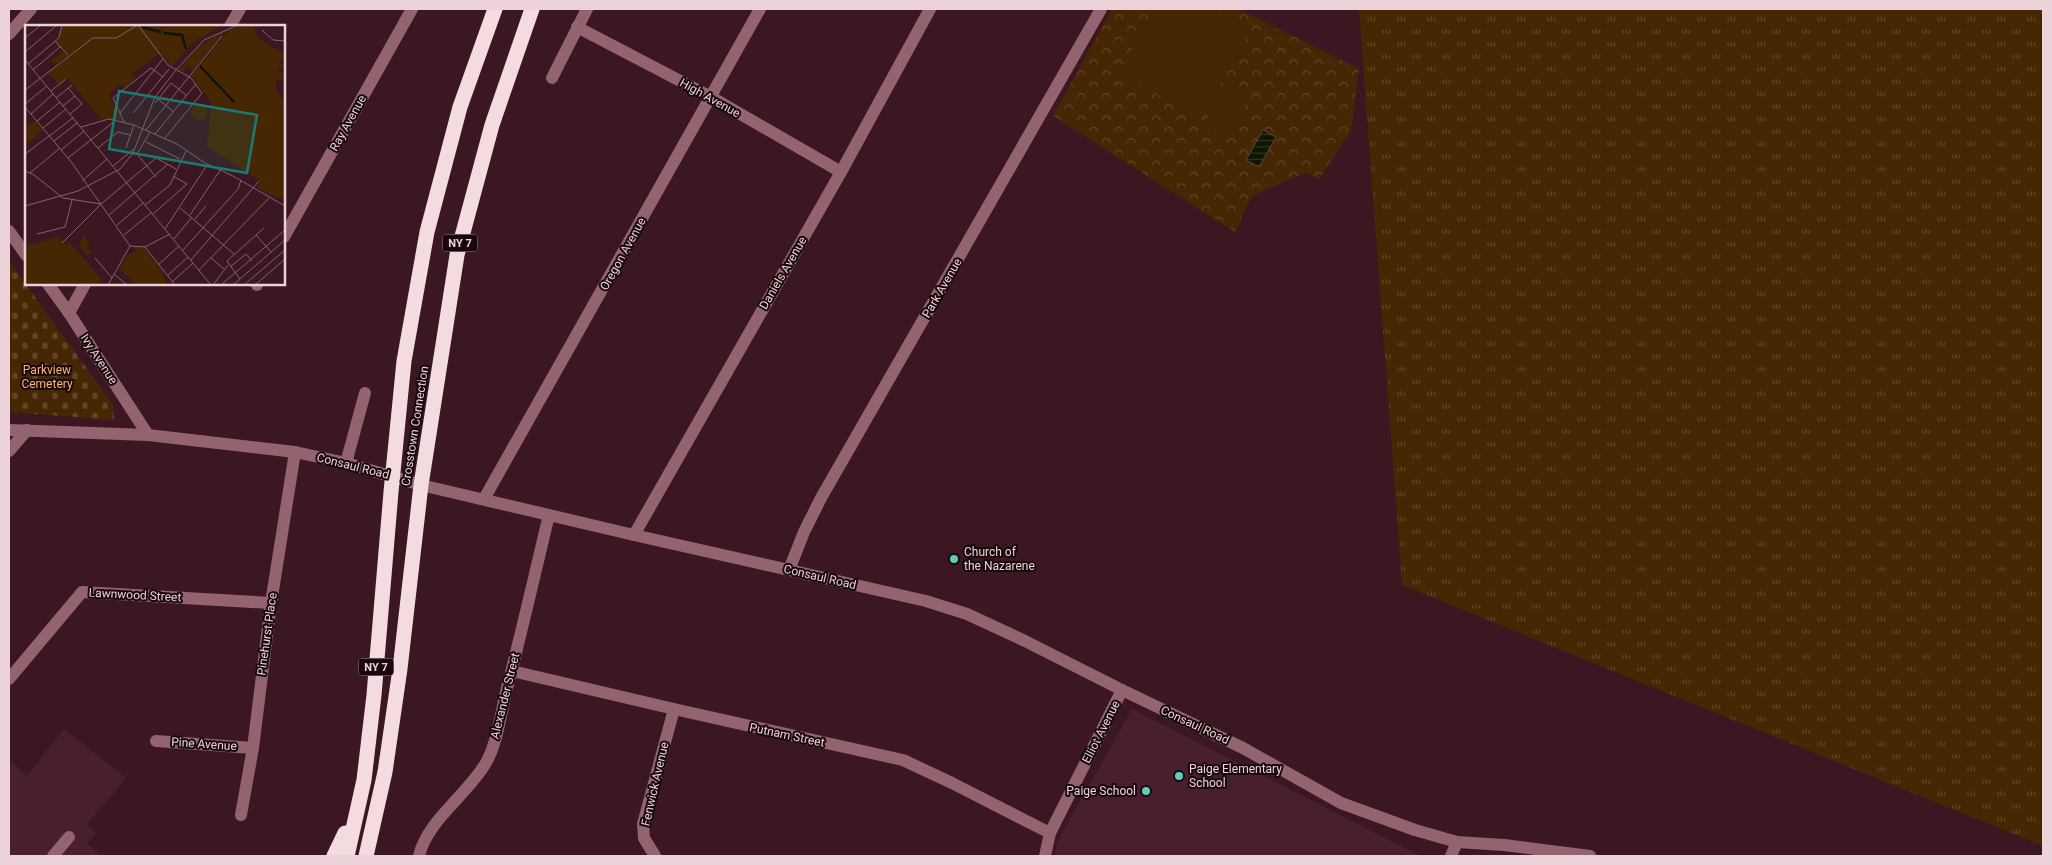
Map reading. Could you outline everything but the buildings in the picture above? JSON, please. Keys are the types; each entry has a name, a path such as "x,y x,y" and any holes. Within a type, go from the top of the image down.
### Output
{"highway":[{"name":"Crosstown Connection","path":"347,856 364,780 374,695 404,361 427,232 460,107 495,9"},
{"name":"Crosstown Connection","path":"366,856 385,772 400,669 421,484 457,255 492,125 532,9"},
{"path":"377,856 385,772"},
{"path":"334,856 340,847 364,780"}],"street":[{"path":"9,34 31,9"},
{"path":"231,25 240,9"},
{"name":"Ray Avenue","path":"285,230 412,9"},
{"path":"552,78 587,9"},
{"name":"Oregon Avenue","path":"484,499 760,9"},
{"name":"Daniels Avenue","path":"634,535 841,172 930,9"},
{"name":"Park Avenue","path":"789,570 804,532 821,498 1101,9"},
{"name":"High Avenue","path":"577,27 711,98 841,172"},
{"path":"9,231 25,254"},
{"name":"Ivy Avenue","path":"49,285 69,312 148,435"},
{"path":"69,312 85,285"},
{"path":"346,463 364,393"},
{"name":"Consaul Road","path":"9,430 148,435 295,452 346,463 393,477 549,515 926,601 967,614 1025,640 1122,690 1243,748 1341,803 1415,830 1457,842 1504,845 1590,856"},
{"path":"9,451 27,430"},
{"name":"Pinehurst Place","path":"241,815 253,748 271,603 295,452"},
{"name":"Alexander Street","path":"419,856 422,844 429,834 474,781 487,761 494,742 512,671 549,515"},
{"name":"Lawnwood Street","path":"9,679 82,592 271,603"},
{"name":"Putnam Street","path":"512,671 674,710 903,760 1050,833"},
{"name":"Elliot Avenue","path":"1045,856 1050,833 1122,690"},
{"name":"Fenwick Avenue","path":"655,856 644,838 643,824 674,710"},
{"name":"Pine Avenue","path":"156,741 253,748"},
{"path":"53,856 69,837"},
{"path":"1452,856 1457,842"}],"shaded area":[{"path":"1263,130 1276,137 1259,167 1246,160"},
{"name":"Paige Elementary School","path":"1132,709 1421,856 1055,856 1057,842"},
{"path":"64,729 126,778 87,824 96,833 87,844 102,856 9,856 9,760 27,776"}],"green space":[{"path":"1112,9 1239,9 1359,69 1351,131 1319,179 1306,172 1252,196 1235,232 1053,116"},
{"path":"1155,9 1209,9 1251,31 1200,119 1119,72"},
{"path":"1359,9 2043,9 2043,846 1402,585"},
{"path":"1227,84 1250,97 1227,137 1204,124"},
{"name":"Parkview Cemetery","path":"9,261 113,405 114,420 9,412"}],"place":[{"name":"Church of the Nazarene","path":"954,559"},
{"name":"Paige Elementary School","path":"1179,776"},
{"name":"Paige School","path":"1146,791"}]}
